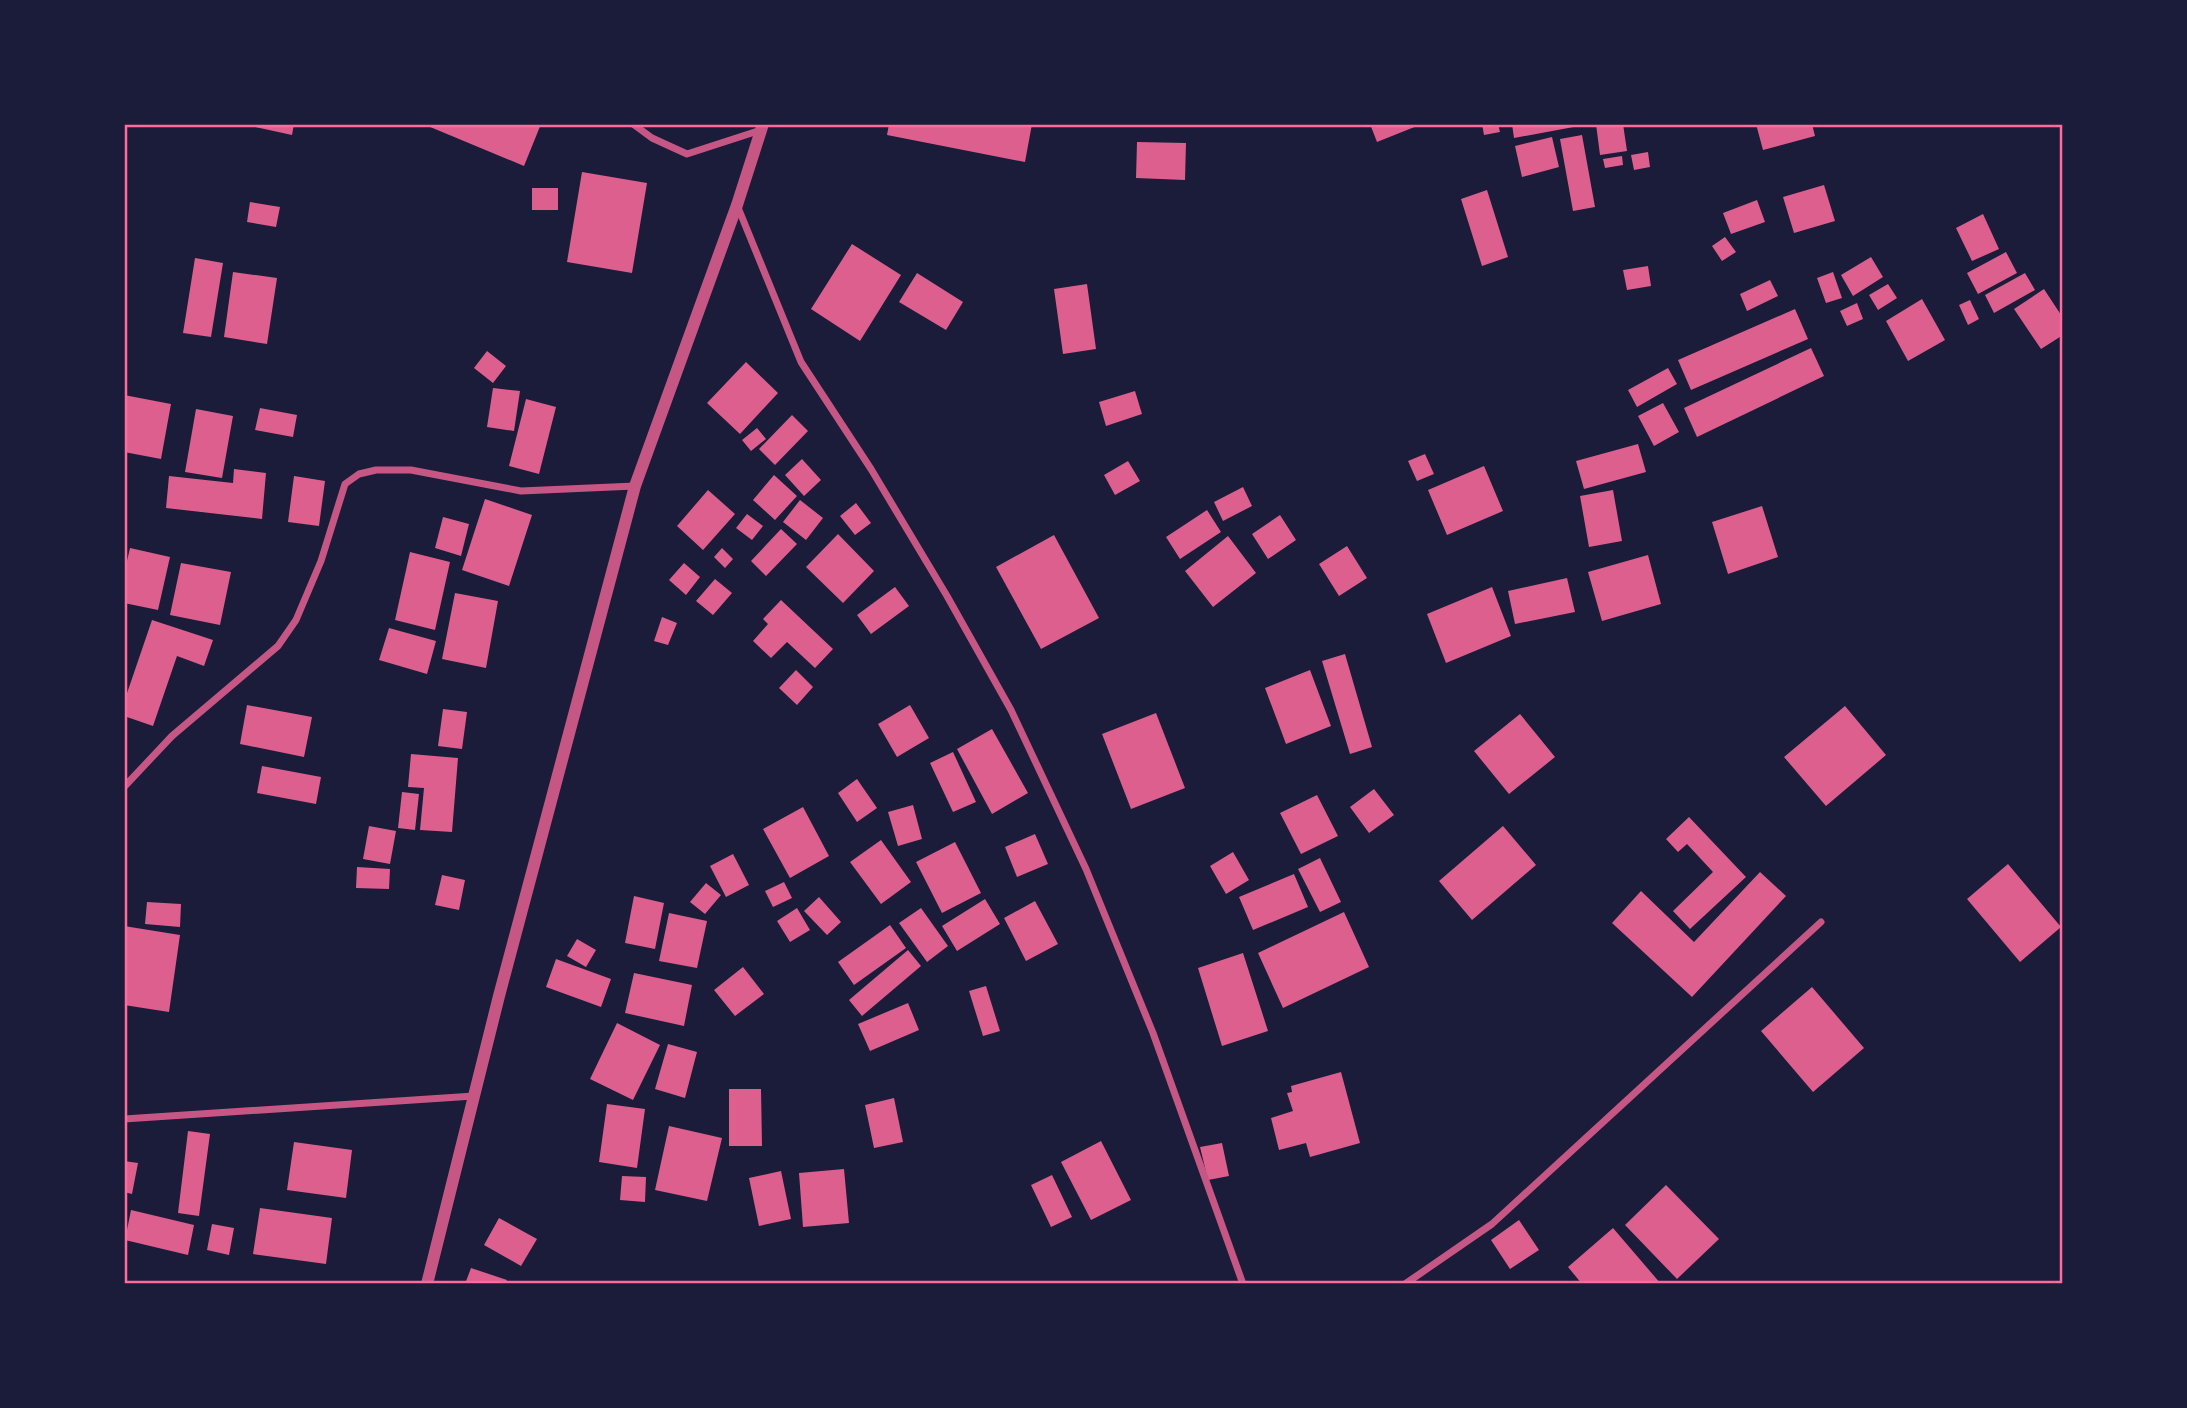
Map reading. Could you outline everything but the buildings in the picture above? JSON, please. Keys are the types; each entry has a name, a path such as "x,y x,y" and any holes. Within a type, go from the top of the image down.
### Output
{"street":[{"path":"633,124 652,138 687,154 762,127"},
{"path":"427,1284 635,485 737,205 762,127"},
{"path":"737,205 801,362 872,469 966,630 1010,709 1086,869 1153,1033 1243,1284"},
{"path":"124,787 172,736 278,646 296,620 321,561 345,484 359,474 376,470 411,470 522,492 635,485"},
{"path":"1405,1284 1492,1224 1821,922"},
{"path":"124,1119 474,1096"}]}
